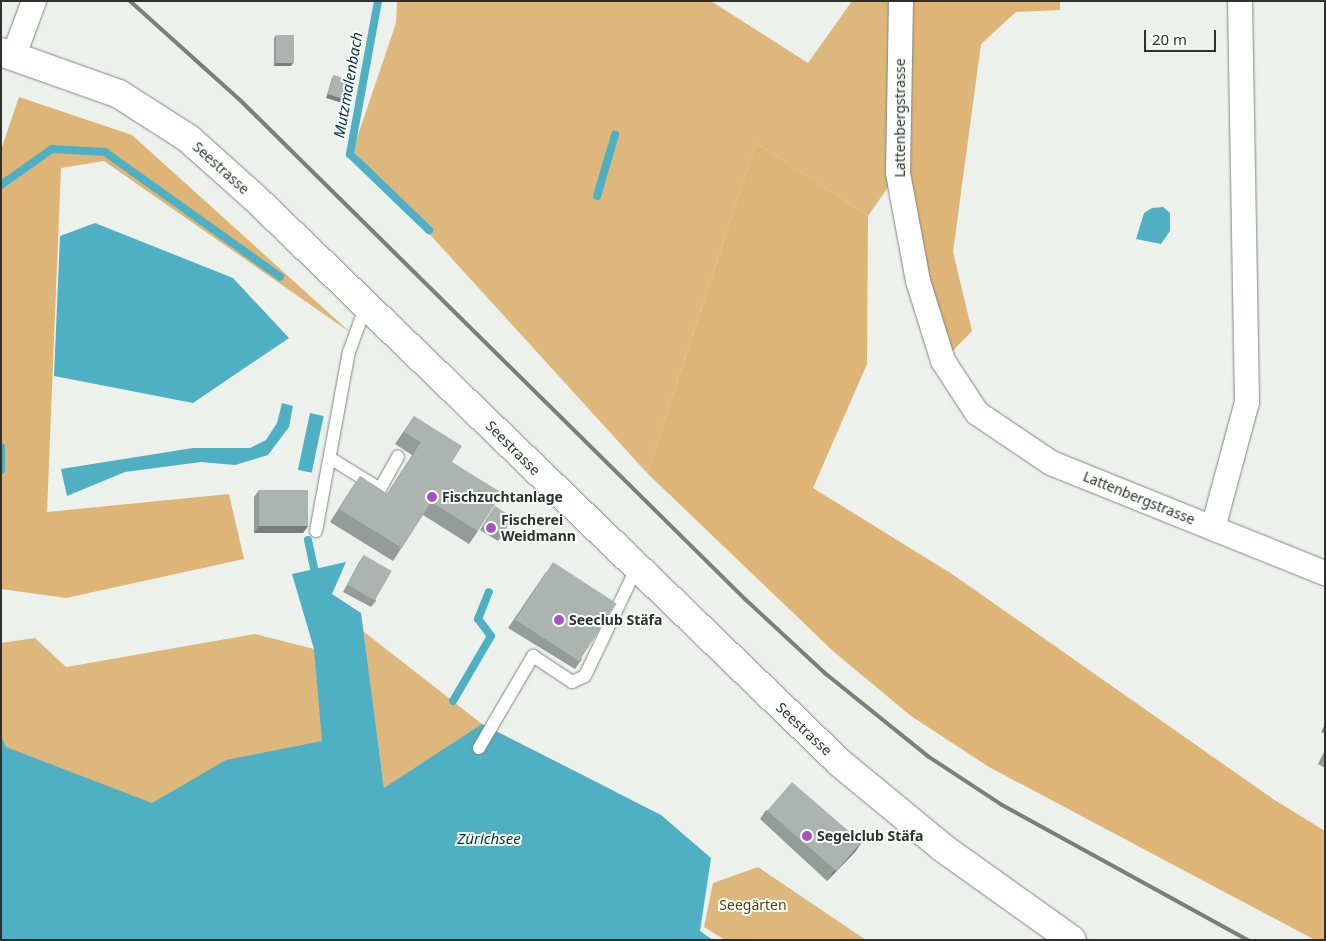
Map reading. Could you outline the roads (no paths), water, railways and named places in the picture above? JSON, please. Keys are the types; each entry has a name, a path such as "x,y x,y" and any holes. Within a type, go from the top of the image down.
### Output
{"main road":[{"name":"Seestrasse","path":"8,54 119,94 189,139 366,305 833,756 894,810 988,883 1072,940"}],"street":[{"path":"8,54 34,1"},
{"name":"Lattenbergstrasse","path":"901,1 898,173 918,280 943,361 977,413 1051,463 1213,528 1247,402 1240,1"},
{"path":"1213,528 1325,573"}],"lane":[{"path":"316,531 349,352 366,305"},
{"path":"330,458 380,489 398,457"},
{"path":"480,748 533,656 572,682 584,676 637,567"}],"water":[{"path":"1163,207 1170,213 1170,231 1161,244 1136,239 1144,213 1152,208"},
{"path":"95,223 233,278 289,338 193,403 54,376 60,236"},
{"path":"282,403 293,406 289,427 268,455 235,465 201,462 125,472 67,496 61,469 193,448 250,448 266,440 277,423"},
{"path":"310,413 324,416 312,473 298,470"},
{"name":"Zürichsee","path":"346,562 332,594 361,613 384,788 482,724 661,815 711,858 700,931 713,940 1,940 1,736 6,747 152,803 226,760 322,741 314,649 292,574"}],"waterway":[{"name":"Mutzmalenbach","path":"378,1 350,154 429,230"},
{"path":"597,196 615,135"},
{"path":"1,185 52,149 105,152 280,277"},
{"path":"1,447 1,470"},
{"name":"Mutzmalenbach","path":"308,540 314,569"},
{"path":"453,701 491,636 478,619 489,592"}],"railway":[{"path":"130,1 241,101 746,600 826,674 929,757 1002,805 1248,940"}],"place":[{"name":"Fischzuchtanlage","path":"432,497"},
{"name":"Fischerei Weidmann","path":"491,528"},
{"name":"Seeclub Stäfa","path":"559,620"},
{"name":"Segelclub Stäfa","path":"807,836"}],"park label":[{"name":"Seegärten","path":"753,905"}]}
